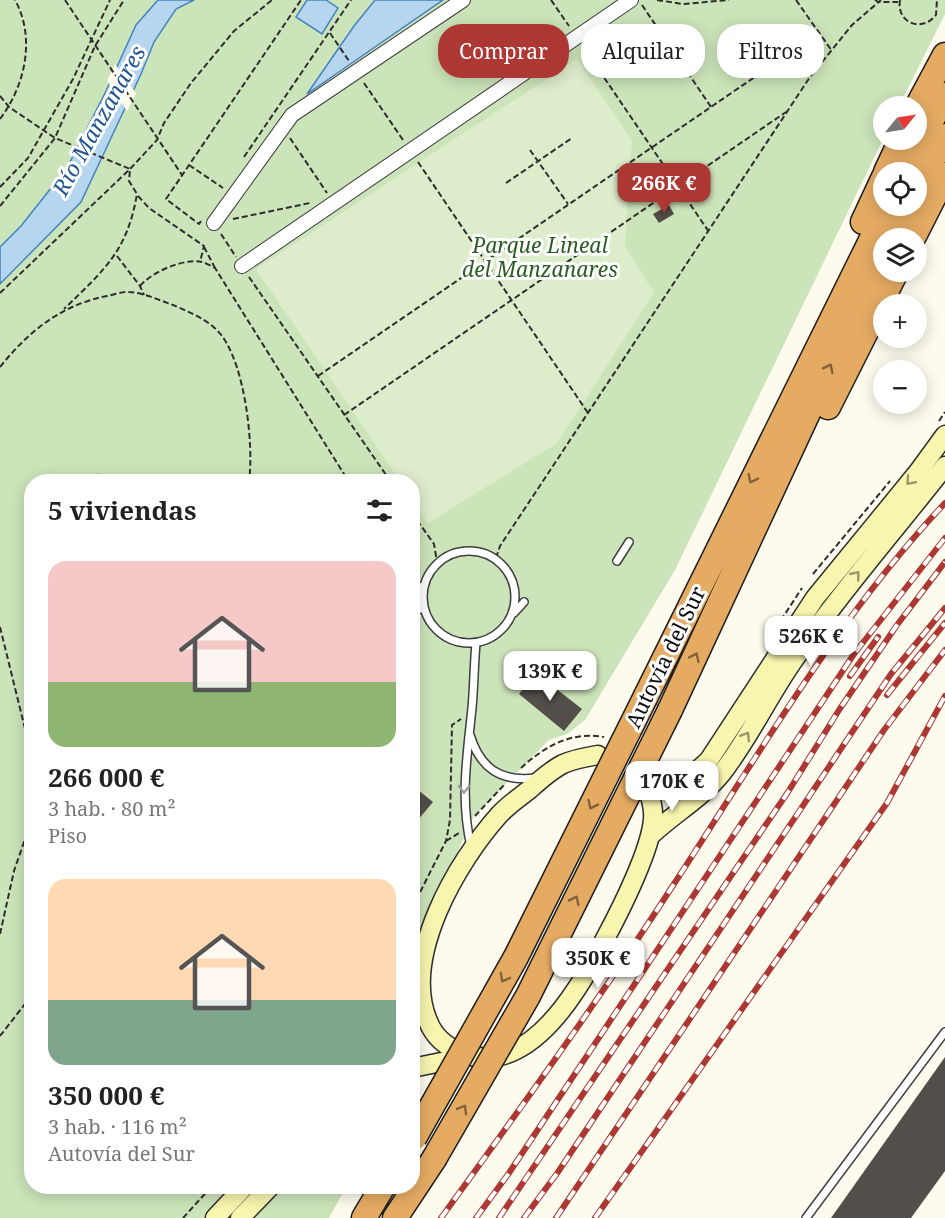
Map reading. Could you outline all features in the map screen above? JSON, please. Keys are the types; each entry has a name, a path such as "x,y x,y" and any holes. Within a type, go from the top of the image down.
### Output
{"highway":[{"path":"923,96 945,55"},
{"path":"909,162 945,94"},
{"path":"927,170 945,136"},
{"path":"918,228 945,175"},
{"path":"778,426 803,356 873,201"},
{"path":"778,426 819,350 883,216"},
{"path":"735,574 819,389 873,279"},
{"path":"735,574 830,403 891,282"},
{"name":"Autovía del Sur","path":"420,1127 516,957 778,426"},
{"name":"Autovía del Sur","path":"420,1180 528,996 735,574"},
{"path":"363,1218 378,1194"},
{"name":"Autovía del Sur","path":"395,1218 411,1194"}],"main road":[{"path":"420,1066 472,1056 498,1056 520,1048 539,1035 567,1004 613,925 648,837 654,811 647,788 675,785 692,777 709,760 815,598 918,472 945,435"},
{"path":"648,837 705,791 722,773 791,663 829,611 945,466"},
{"path":"420,972 433,921 472,852 500,815 562,764 598,755"},
{"path":"420,994 428,1022 440,1040 472,1056"},
{"path":"215,1218 238,1194"},
{"path":"240,1218 263,1194"}],"street":[{"path":"209,219 292,115 354,68 463,0"},
{"path":"242,266 332,201 632,0"}],"lane":[{"path":"616,561 629,542"},
{"path":"512,615 516,601 514,586 511,576 496,558 482,552 466,550 450,554 437,562 430,571 424,587 424,608 433,626 445,637 460,643 476,643 491,638 524,602"},
{"path":"420,587 424,587"},
{"path":"420,609 424,608"},
{"path":"472,852 464,814 465,758 476,643"},
{"path":"469,730 475,753 488,768 504,776 520,780 544,777"},
{"path":"806,1218 945,1032"}],"path":[{"path":"0,119 9,107 23,74 26,37 15,0"},
{"path":"65,0 182,175"},
{"path":"0,187 28,158 92,41 111,0"},
{"path":"0,206 55,138 95,46 123,0"},
{"path":"0,293 130,169 157,140 164,123 191,83 234,32 272,0"},
{"path":"283,128 332,201 209,219 199,224 166,200 301,0"},
{"path":"243,159 351,0"},
{"path":"551,0 709,232"},
{"path":"638,0 711,107"},
{"path":"657,0 683,4 729,0"},
{"path":"796,0 813,24"},
{"path":"496,558 500,546 810,77 852,25 878,1 900,1 901,14 904,19 909,23 921,25 936,15 937,0"},
{"path":"329,33 588,413"},
{"path":"824,40 832,51"},
{"path":"318,376 753,78"},
{"path":"0,96 9,107 55,138 130,169"},
{"path":"344,414 789,110"},
{"path":"506,183 572,138"},
{"path":"530,150 569,204"},
{"path":"189,165 223,188"},
{"path":"130,169 129,181 149,208 204,246 215,268 344,474"},
{"path":"0,367 26,337 62,311 117,255 133,217 137,194"},
{"path":"209,219 385,474"},
{"path":"200,262 204,246"},
{"path":"117,255 144,295"},
{"path":"140,286 148,276 169,267 200,262 215,268"},
{"path":"62,311 88,300 128,292 144,295 190,312 213,325 224,338 231,353 242,388 250,434 249,474"},
{"path":"420,524 434,544 437,562"},
{"path":"0,627 24,724"},
{"path":"420,892 446,841 450,820 452,725 461,719 470,718"},
{"path":"0,934 14,872 24,843"},
{"path":"0,1036 24,1005"},
{"path":"183,1218 205,1194"}],"green space":[{"name":"Parque Lineal del Manzanares","path":"0,0 945,0 945,14 904,96 873,96 873,150 878,150 675,570 585,720 567,734 549,740 474,816 420,933 420,474 24,474 24,1194 342,1194 329,1218 0,1218"},
{"path":"577,59 581,65 581,78 590,78 632,140 625,246 654,293 557,443 428,523 420,511 420,474 395,474 256,269 548,78 569,78 569,64"}],"water":[{"name":"Río Manzanares","path":"158,0 194,0 176,9 154,42 81,202 0,284 0,247 21,226 67,168 136,25"},
{"path":"307,0 326,0 338,8 322,34 296,17"},
{"path":"375,0 443,0 307,94 354,26"}],"pier":[{"path":"115,64 136,93 127,111 107,81"}],"building":[{"path":"669,205 674,214 659,223 653,214"},
{"path":"536,673 582,709 564,731 519,694"},
{"path":"420,791 433,802 420,817"},
{"path":"945,1057 945,1171 911,1218 831,1218"}],"railway":[{"path":"441,1218 616,971 834,640 906,547 945,503"},
{"path":"476,1218 509,1173 854,654 945,538"},
{"path":"499,1218 788,792 839,710 897,625 945,562"},
{"path":"524,1218 558,1172 891,674 945,608"},
{"path":"887,695 945,623"},
{"path":"850,676 878,637"},
{"path":"556,1218 884,730 945,650"},
{"path":"595,1218 887,803 945,696"}]}
